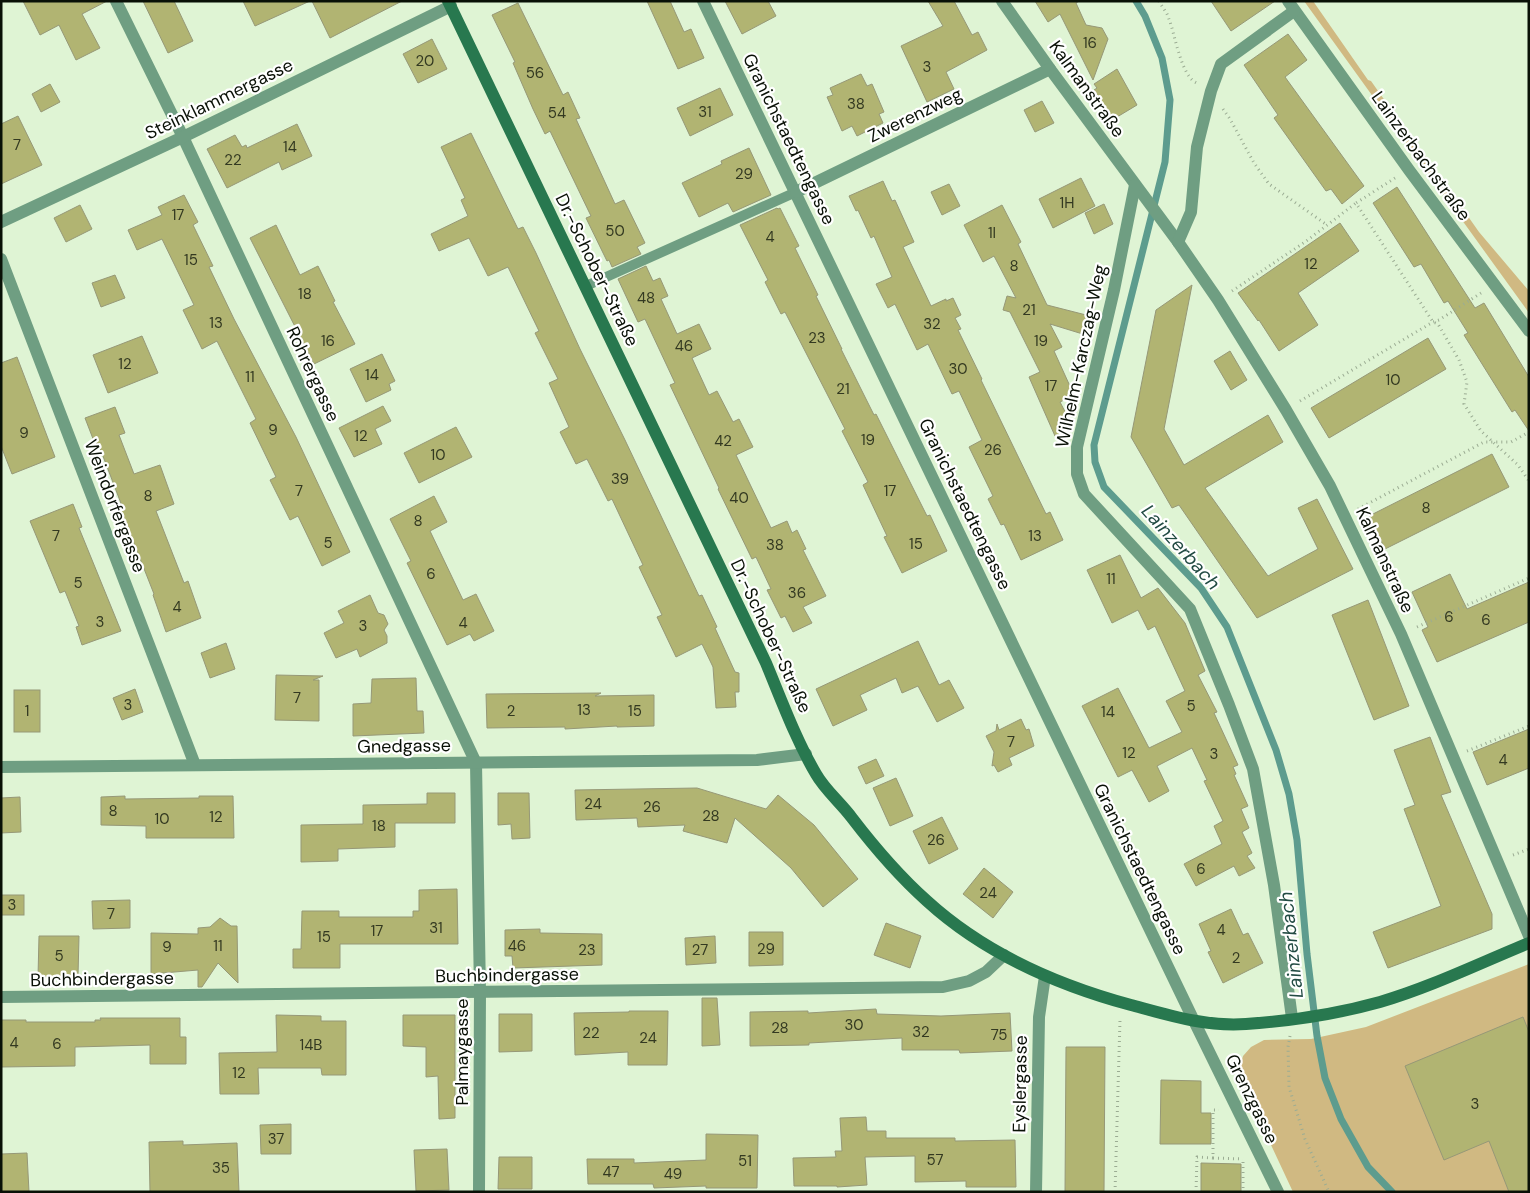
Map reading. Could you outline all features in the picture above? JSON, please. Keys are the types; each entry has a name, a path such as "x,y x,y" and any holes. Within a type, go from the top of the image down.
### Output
{"street":[{"name":"Rohrergasse","path":"116,1 182,136 476,763"},
{"name":"Granichstaedtengasse","path":"703,1 1194,1022"},
{"name":"Kalmanstraße","path":"1002,1 1178,242 1218,300 1286,410 1330,486 1401,634 1529,936"},
{"name":"Steinklammergasse","path":"1,222 182,136 450,3"},
{"name":"Dr.-Schober-Straße","path":"450,3 766,663 817,776 872,844 929,903 965,931 1004,955 1045,976 1082,991 1194,1022 1244,1024 1333,1013 1380,1002 1426,986 1529,943"},
{"path":"1178,242 1190,212 1197,147 1211,91 1221,64 1291,6"},
{"name":"Lainzerbachstraße","path":"1291,6 1408,170 1529,331"},
{"name":"Zwerenzweg","path":"796,192 1050,69"},
{"name":"Wilhelm-Karczag-Weg","path":"1135,185 1114,290 1077,447 1077,474 1084,494 1190,609 1230,705 1253,769 1274,885 1294,1018"},
{"name":"Weindorfergasse","path":"1,260 195,766"},
{"name":"Gnedgasse","path":"1,767 757,760 806,754"},
{"name":"Palmaygasse","path":"476,763 480,992 479,1192"},
{"name":"Buchbindergasse","path":"1,997 944,987 968,981 986,972 1004,955"},
{"name":"Eyslergasse","path":"1036,1192 1039,1017 1045,976"},
{"name":"Grenzgasse","path":"1194,1022 1278,1192"}],"lane":[{"path":"586,286 796,192"}],"path":[{"path":"1159,1 1168,17 1185,71 1192,81 1205,85 1211,91 1230,119 1254,163 1269,184 1328,225"},
{"path":"1218,300 1305,242 1356,203 1408,170"},
{"path":"1356,203 1433,322 1438,324 1459,360 1466,382 1464,404 1481,431 1518,466 1529,481"},
{"path":"1286,410 1438,320 1494,284"},
{"path":"1344,516 1484,442 1511,442 1529,432"},
{"path":"1401,634 1529,578"},
{"path":"1453,757 1529,726"},
{"path":"1115,1192 1122,1002"},
{"path":"1294,1018 1288,1047 1289,1087 1305,1140 1329,1192"},
{"path":"1213,1158 1213,1110 1225,1109 1236,1105"},
{"path":"1196,1192 1197,1157 1243,1159 1259,1152"},
{"path":"1243,1159 1244,1192"}],"shaded area":[{"path":"1304,1 1313,1 1368,80 1371,81 1388,105 1397,121 1429,161 1479,232 1529,291 1529,313"},
{"path":"1529,964 1529,1192 1293,1192 1238,1074 1243,1056 1251,1047 1264,1040 1311,1039 1366,1027"}],"building":[{"path":"23,1 107,1 82,14 100,48 76,60 59,25 40,35"},
{"path":"143,1 174,1 193,41 168,53"},
{"path":"243,1 310,1 255,26"},
{"path":"312,1 402,1 330,38"},
{"path":"647,1 670,1 684,32 691,29 704,58 678,69"},
{"path":"725,1 768,1 776,16 742,34"},
{"path":"928,1 954,1 972,35 978,32 987,50 946,72 954,89 927,102 901,46 943,26"},
{"path":"1035,1 1079,1 1076,3 1086,25 1102,28 1108,39 1093,80 1060,14 1048,22"},
{"path":"1211,1 1275,1 1231,31"},
{"path":"518,3 563,95 568,92 580,118 576,119 615,204 624,200 645,243 637,247 641,254 612,267 609,260 607,261 586,218 591,216 550,131 545,134 533,109 513,63 515,62 492,15"},
{"path":"1288,34 1307,60 1285,77 1364,186 1342,204 1331,189 1326,191 1274,118 1278,115 1244,65"},
{"path":"432,39 447,69 418,83 403,54"},
{"path":"1117,69 1137,105 1112,120 1094,90 1097,88 1094,84"},
{"path":"861,74 867,86 872,84 884,112 879,114 883,123 857,136 852,126 842,131 827,97 833,95 830,88"},
{"path":"50,84 60,102 41,112 32,94"},
{"path":"720,88 733,115 690,136 677,108"},
{"path":"1042,101 1054,123 1035,132 1024,110"},
{"path":"18,116 42,165 1,184 1,124"},
{"path":"297,124 312,156 282,170 279,162 227,188 207,149 235,135 242,147 246,145 247,148"},
{"path":"471,133 518,229 523,227 536,253 699,596 702,595 735,672 739,673 739,692 735,692 736,707 716,708 713,667 702,644 676,657 657,617 662,615 639,567 643,565 612,499 608,501 587,459 576,464 560,432 569,427 549,383 558,379 535,333 539,331 508,267 488,276 469,238 439,251 431,234 468,216 461,200 465,198 441,147"},
{"path":"749,148 771,195 733,212 728,203 699,217 682,183 722,164 721,161"},
{"path":"1081,178 1095,206 1053,228 1039,199"},
{"path":"883,181 892,201 895,200 914,242 903,247 931,306 953,298 961,315 955,318 961,329 958,330 1046,514 1050,512 1063,540 1021,560 1004,524 1001,525 988,499 993,496 969,447 982,440 959,391 952,394 928,344 917,350 895,304 888,308 876,284 892,277 874,236 871,238 849,196"},
{"path":"949,184 960,206 942,215 931,192"},
{"path":"1397,187 1475,308 1484,303 1529,377 1529,431 1515,410 1512,412 1464,335 1468,333 1448,301 1444,303 1421,264 1414,267 1373,203"},
{"path":"184,195 198,222 193,225 213,266 209,267 296,437 350,552 322,566 298,516 290,520 270,480 276,477 250,423 256,419 217,341 202,349 183,310 194,305 162,239 137,250 128,230 162,215 158,207"},
{"path":"1104,204 1113,224 1094,234 1085,213"},
{"path":"80,205 92,229 66,242 54,218"},
{"path":"1002,205 1021,242 1018,244 1047,305 1090,316 1086,335 1050,324 1062,347 1054,351 1074,395 1060,402 1073,427 1055,436 1029,377 1040,372 1010,312 1003,310 1007,296 1016,298 994,256 983,262 964,225"},
{"path":"780,208 799,246 795,248 841,349 927,516 930,515 947,551 902,573 884,537 887,536 863,485 868,482 842,431 845,429 785,312 781,314 765,282 768,280 740,225"},
{"path":"1340,223 1359,251 1298,293 1318,325 1279,351 1259,320 1238,293"},
{"path":"276,225 300,275 318,266 335,301 333,302 355,344 314,364 250,238"},
{"path":"646,266 653,281 660,278 668,296 661,299 677,334 699,324 711,349 692,358 709,395 717,391 733,422 739,419 753,447 736,455 771,528 787,521 792,533 797,530 806,549 803,550 826,596 803,607 812,623 793,632 785,616 781,618 767,590 771,589 756,557 752,559 718,489 670,385 675,383 645,319 638,322 618,279"},
{"path":"115,275 125,298 101,307 92,283"},
{"path":"1192,285 1164,429 1184,465 1268,415 1283,442 1205,488 1268,576 1318,549 1298,508 1317,499 1353,569 1257,618 1179,505 1172,508 1131,437 1156,310"},
{"path":"142,336 158,373 108,393 93,355"},
{"path":"1428,338 1446,369 1329,438 1311,408"},
{"path":"1230,351 1247,380 1231,390 1214,361"},
{"path":"382,354 395,381 389,384 391,390 366,402 350,369"},
{"path":"17,357 55,457 12,474 1,446 1,363"},
{"path":"383,406 391,421 375,429 382,444 354,457 339,428"},
{"path":"115,407 125,433 119,435 134,474 160,465 174,504 156,511 184,583 188,581 201,618 166,632 154,594 119,510 122,506 98,443 95,444 85,418"},
{"path":"456,427 472,457 419,483 404,453"},
{"path":"1492,454 1509,487 1385,549 1369,516"},
{"path":"434,496 447,522 430,531 463,600 476,594 494,631 474,641 470,634 447,645 407,563 411,561 390,519"},
{"path":"73,504 82,527 79,528 121,631 82,645 76,627 79,626 65,591 60,593 30,521"},
{"path":"1120,555 1141,598 1158,588 1185,623 1205,671 1198,675 1217,712 1214,713 1238,765 1233,767 1236,774 1234,775 1248,806 1241,809 1249,828 1242,832 1252,853 1247,856 1255,868 1239,876 1234,866 1196,886 1184,864 1222,844 1214,826 1223,821 1204,781 1207,780 1192,748 1157,766 1169,791 1149,802 1132,770 1118,777 1082,706 1118,688 1149,748 1182,732 1166,701 1185,691 1155,626 1148,630 1138,610 1112,623 1087,570"},
{"path":"1450,574 1467,609 1529,582 1529,622 1437,662 1422,630 1428,627 1412,592"},
{"path":"370,595 378,613 384,615 388,624 384,630 387,636 387,643 360,657 357,649 336,658 324,633 344,623 338,611"},
{"path":"1368,600 1409,706 1374,720 1332,615"},
{"path":"918,641 939,685 949,680 964,708 937,722 918,686 902,693 896,678 860,695 867,710 833,726 816,689"},
{"path":"226,643 235,669 210,678 201,653"},
{"path":"276,675 323,676 313,680 319,680 319,721 275,720"},
{"path":"416,678 417,711 423,711 424,733 353,736 353,704 371,703 372,679"},
{"path":"135,689 143,712 122,720 113,698"},
{"path":"14,690 40,690 40,732 14,732"},
{"path":"601,693 595,696 654,695 654,726 565,729 565,727 487,728 486,694"},
{"path":"1021,719 1026,730 1029,729 1034,746 1009,758 1012,765 998,772 994,765 992,766 994,752 986,736 996,731 997,724 999,730"},
{"path":"1529,729 1529,768 1487,785 1473,752"},
{"path":"1430,737 1451,792 1441,795 1492,914 1492,929 1388,968 1373,932 1441,906 1404,809 1415,805 1394,750"},
{"path":"876,759 884,776 866,784 858,767"},
{"path":"896,778 913,816 890,826 873,788"},
{"path":"697,788 766,809 778,795 814,825 858,879 823,907 791,868 735,818 727,843 683,831 685,825 638,827 637,818 576,820 575,790"},
{"path":"427,793 455,793 455,823 395,823 395,847 338,849 338,861 301,862 301,825 363,824 363,805 427,804"},
{"path":"498,793 529,793 530,838 512,839 511,824 498,825"},
{"path":"125,796 125,799 233,796 234,838 146,838 146,826 101,825 101,797"},
{"path":"20,797 21,832 1,833 1,798"},
{"path":"942,817 958,849 929,864 913,831"},
{"path":"984,868 1013,892 993,918 963,894"},
{"path":"457,889 458,944 340,944 340,968 293,968 293,949 301,949 302,911 339,911 339,917 413,917 413,911 419,911 419,890"},
{"path":"1,895 24,895 24,915 1,915"},
{"path":"130,900 130,928 93,929 92,901"},
{"path":"1231,909 1243,935 1248,933 1263,963 1223,983 1208,952 1211,951 1199,924"},
{"path":"220,918 231,926 237,926 238,983 218,963 202,987 198,987 198,970 151,974 151,933 198,934 198,928 210,927"},
{"path":"886,923 921,936 910,968 874,955"},
{"path":"540,929 540,933 602,934 602,965 513,968 512,956 505,956 505,930"},
{"path":"749,932 783,932 783,965 749,966"},
{"path":"39,936 79,936 78,976 38,977"},
{"path":"715,936 716,963 686,965 685,938"},
{"path":"702,998 717,998 720,1045 702,1046"},
{"path":"876,1009 877,1014 941,1016 1010,1013 1012,1051 960,1053 959,1050 902,1050 902,1038 809,1043 809,1045 750,1046 750,1012 808,1011 808,1013"},
{"path":"668,1011 667,1065 628,1065 628,1052 575,1055 574,1013"},
{"path":"499,1014 532,1014 532,1051 499,1052"},
{"path":"276,1015 321,1016 321,1021 346,1021 346,1075 322,1075 321,1068 258,1068 259,1094 220,1094 219,1053 277,1052"},
{"path":"403,1015 455,1015 455,1118 439,1119 438,1076 426,1077 426,1047 403,1046"},
{"path":"1523,1017 1529,1032 1529,1192 1509,1192 1489,1141 1444,1160 1405,1066"},
{"path":"100,1018 180,1018 180,1037 186,1037 186,1064 150,1064 150,1045 75,1047 75,1066 1,1067 1,1020 95,1022 95,1020 101,1020"},
{"path":"1066,1047 1105,1047 1104,1192 1065,1192"},
{"path":"1161,1080 1201,1081 1201,1113 1211,1113 1211,1144 1160,1144"},
{"path":"866,1117 867,1131 886,1131 886,1138 955,1138 955,1141 1015,1140 1016,1187 966,1187 966,1181 915,1182 915,1156 865,1157 867,1185 837,1187 794,1186 793,1158 836,1157 835,1151 842,1151 840,1118"},
{"path":"291,1124 291,1154 261,1154 260,1125"},
{"path":"706,1134 758,1135 757,1188 706,1188 706,1186 654,1188 653,1184 588,1184 587,1159 634,1159 634,1163 706,1160"},
{"path":"183,1141 183,1145 237,1143 239,1192 150,1192 149,1142"},
{"path":"447,1149 449,1190 416,1191 414,1150"},
{"path":"27,1153 29,1192 1,1192 1,1154"},
{"path":"499,1157 532,1157 532,1189 498,1189"},
{"path":"1201,1163 1241,1164 1241,1192 1201,1192"}],"waterway":[{"name":"Lainzerbach","path":"1136,1 1145,16 1162,58 1170,100 1165,162 1094,445 1095,462 1104,487 1201,588 1227,627 1276,750 1289,794 1297,840 1307,954 1317,1036 1325,1078 1341,1119 1368,1167 1392,1192"}]}
